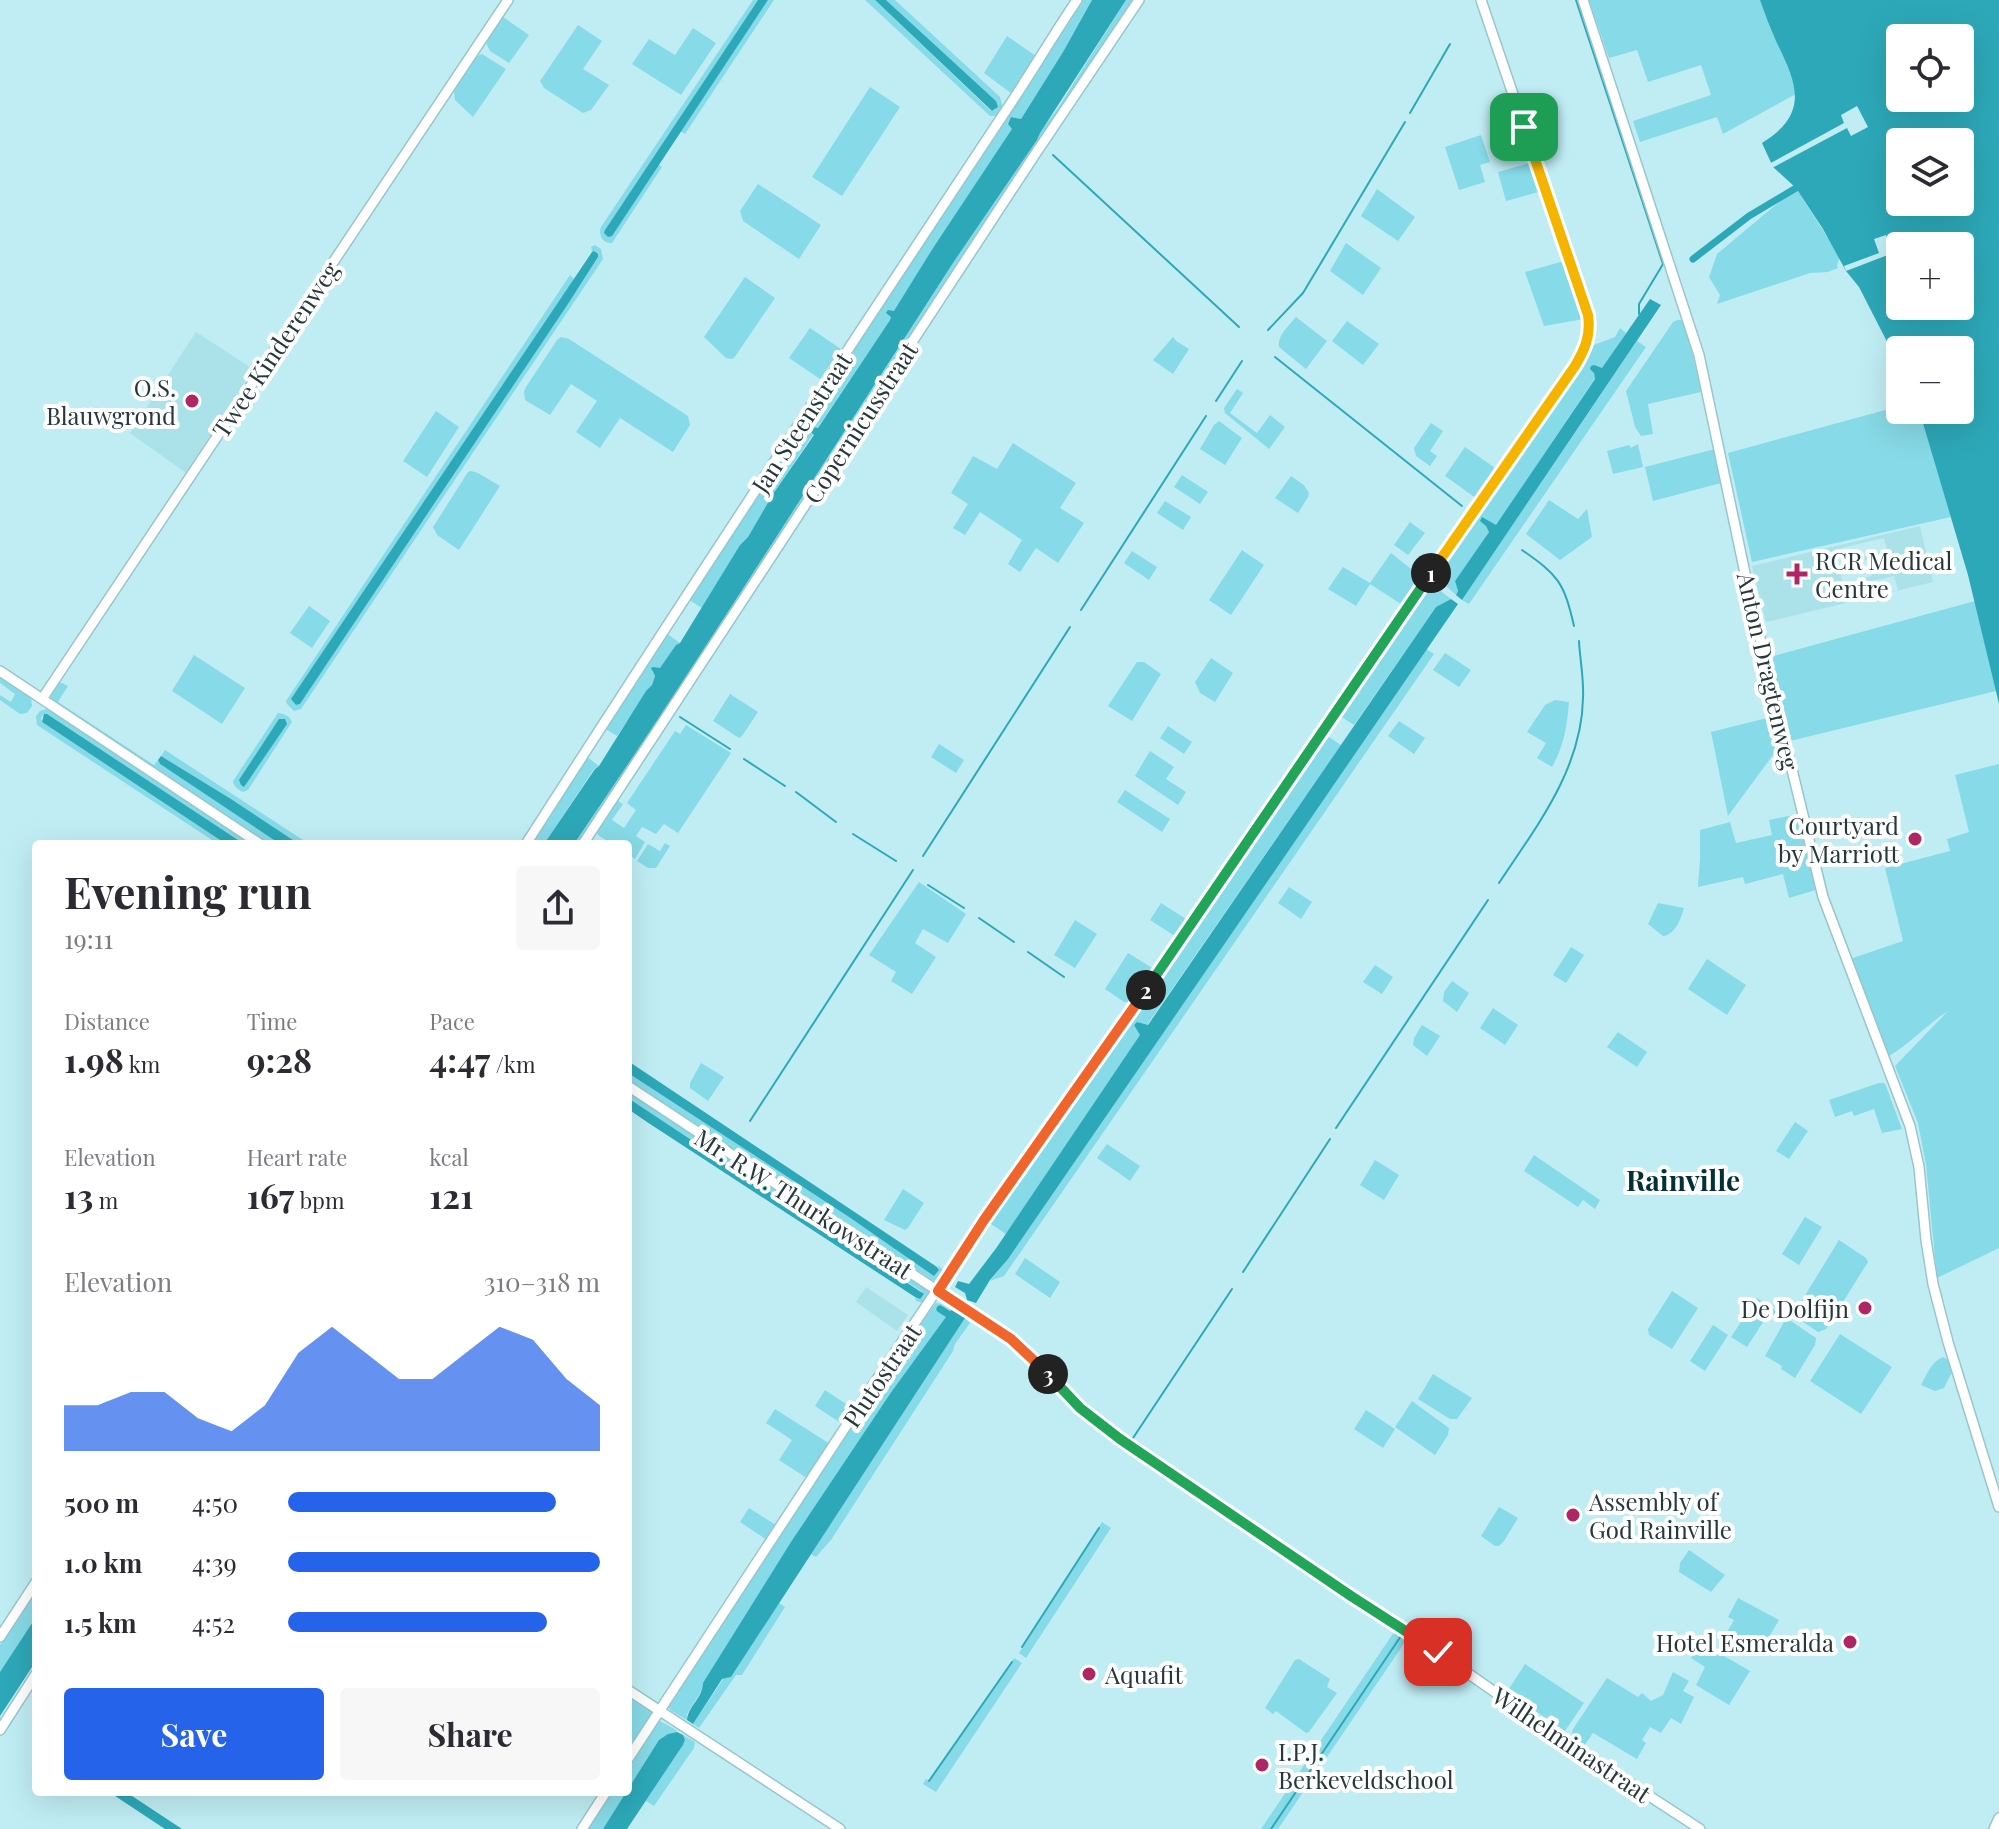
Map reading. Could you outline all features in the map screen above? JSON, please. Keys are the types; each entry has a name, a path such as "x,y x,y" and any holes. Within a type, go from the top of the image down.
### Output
{"street":[{"name":"Twee Kinderenweg","path":"42,699 508,0"},
{"name":"Jan Steenstraat","path":"529,840 1077,0"},
{"name":"Copernicusstraat","path":"586,840 1139,0"},
{"name":"Plutostraat","path":"632,1754 663,1713 869,1391 942,1293 984,1220 1113,1038 1586,348 1590,327 1588,315 1481,0"},
{"name":"Anton Dragtenweg","path":"1583,0 1699,355 1750,597 1823,897 1910,1126 1919,1167 1933,1284 1999,1507"},
{"path":"0,671 254,840"},
{"name":"Mr. R.W. Thurkowstraat","path":"632,1089 976,1315"},
{"name":"Wilhelminastraat","path":"976,1315 1011,1339 1080,1408 1120,1439 1700,1829"},
{"path":"0,1637 32,1588"},
{"path":"0,1730 32,1680"},
{"path":"632,1693 840,1829"},
{"path":"582,1829 603,1796"},
{"path":"1994,1829 1999,1818"}],"shaded area":[{"path":"753,0 758,0 605,230 658,164 662,167 612,243 606,242 601,236 601,227"},
{"path":"758,0 768,0 612,236 608,237 605,230"},
{"path":"768,0 774,0 685,134 680,131"},
{"path":"865,0 875,0 991,111 995,110 996,101 886,0 895,0 1000,97 1003,108 998,116 990,116"},
{"path":"875,0 886,0 996,101 998,107 992,111"},
{"path":"1080,0 1092,0 1021,119 1011,117 1008,124 1013,129 773,494 702,608 689,600"},
{"path":"1092,0 1126,0 666,708 577,840 547,840 652,685 655,676 651,668 660,668 680,643 740,545 814,435 810,427 818,428 890,320 886,313 888,310 894,311 1012,129 1008,124 1011,117 1021,119"},
{"path":"1126,0 1135,0 583,840 577,840 666,708 953,263 1058,108"},
{"path":"1589,0 1760,0 1792,73 1796,94 1723,134 1717,117 1640,142 1633,121 1711,95 1701,65 1648,82 1637,50 1609,58"},
{"path":"1760,0 1999,0 1999,704 1968,575 1923,424 1974,424 1974,336 1886,336 1886,340 1859,287 1846,271 1823,229 1796,188 1773,167 1762,143 1787,120 1795,97 1789,71"},
{"path":"503,17 529,35 509,63 490,51 486,43"},
{"path":"578,25 602,41 583,69 609,85 591,110 583,113 544,88 540,81"},
{"path":"693,28 716,43 681,95 632,64 649,39 675,55"},
{"path":"1007,36 1036,56 1012,94 984,73"},
{"path":"482,54 506,69 473,117 455,100 454,92 475,57"},
{"path":"870,87 900,107 842,196 812,177"},
{"path":"1481,135 1490,162 1480,165 1485,182 1459,190 1445,147"},
{"path":"1533,162 1542,191 1506,201 1498,172"},
{"path":"758,184 821,225 799,259 743,221 740,211"},
{"path":"1796,188 1840,257 1838,268 1810,273 1717,304 1720,295 1709,277 1717,254"},
{"path":"1377,189 1415,217 1398,241 1361,216"},
{"path":"1346,243 1381,268 1363,295 1330,271"},
{"path":"595,245 601,249 603,259 301,709 294,711 286,701 570,275 574,279 292,699 296,705 300,704 568,304 598,257 592,252 591,247"},
{"path":"594,251 598,257 568,304 300,704 296,705 291,699"},
{"path":"1564,261 1584,319 1544,326 1525,272"},
{"path":"745,277 775,298 734,358 726,358 704,337"},
{"path":"1650,299 1661,305 1462,600 1456,595 1455,581 1489,532 1480,521 1482,517 1496,525 1595,379 1591,366 1602,368"},
{"path":"1296,317 1327,341 1306,369 1279,347 1282,335"},
{"path":"1677,320 1686,325 1701,392 1648,404 1653,434 1641,436 1635,427 1626,391"},
{"path":"1347,321 1379,344 1363,365 1332,341"},
{"path":"810,328 841,349 820,379 789,358"},
{"path":"1620,328 1626,333 1602,369 1597,367 1595,378 1496,526 1483,518 1489,532 1455,581 1456,595 1437,578 1437,570 1594,345 1615,337"},
{"name":"O.S. Blauwgrond","path":"196,332 253,369 186,473 130,433"},
{"path":"561,337 569,339 688,416 690,425 673,452 620,418 600,448 576,432 597,401 571,384 550,415 525,400 526,387"},
{"path":"1173,337 1189,349 1173,374 1153,360"},
{"path":"1637,341 1646,347 1469,604 1462,600"},
{"path":"1237,389 1243,393 1230,413 1257,433 1270,415 1285,427 1269,449 1225,413 1224,408"},
{"path":"1886,410 1886,424 1923,424 1951,517 1752,562 1728,453"},
{"path":"436,411 459,427 427,477 403,461"},
{"path":"1219,421 1242,438 1225,465 1200,449"},
{"path":"1431,423 1443,431 1430,451 1437,456 1430,466 1416,456 1414,448"},
{"path":"1013,443 1076,483 1060,508 1084,523 1058,563 1036,548 1020,572 1008,564 1022,540 980,512 965,535 953,528 968,504 951,493 973,456 997,469"},
{"path":"1638,444 1643,467 1613,474 1607,451"},
{"path":"1465,447 1498,470 1477,499 1445,476"},
{"path":"1715,449 1721,483 1653,501 1645,467"},
{"path":"471,471 500,486 459,550 437,535 433,527"},
{"path":"1182,475 1208,492 1200,504 1174,487"},
{"path":"1291,476 1309,493 1298,513 1275,498"},
{"path":"1549,500 1578,519 1587,509 1592,537 1560,560 1526,534"},
{"path":"1165,501 1191,517 1183,530 1157,513"},
{"path":"1410,522 1425,533 1408,555 1394,545"},
{"name":"RCR Medical Centre","path":"1920,526 1933,582 1766,622 1752,566","holes":["1884,538 1887,550 1857,557 1858,562 1868,559 1874,566 1874,572 1862,579 1863,583 1894,576 1898,590 1854,600 1853,596 1846,597 1836,555 1841,553 1841,548"]},
{"path":"1242,550 1264,565 1231,615 1209,600"},
{"path":"1132,551 1157,567 1149,580 1124,563"},
{"path":"1391,553 1421,580 1404,606 1370,584 1356,606 1328,589 1343,567 1370,583"},
{"path":"1430,585 1451,599 1436,607 1354,725 1337,714"},
{"path":"1451,599 1458,604 1008,1259 976,1303 967,1300 965,1293 955,1287 958,1281 969,1284 997,1247 1140,1035 1134,1025 1137,1022 1148,1025 1436,607"},
{"path":"1975,601 1996,691 1790,741 1770,657"},
{"path":"309,606 330,621 312,648 290,633"},
{"path":"666,633 680,643 660,669 652,671 655,676 652,685 617,736 604,728"},
{"path":"1426,649 1434,654 1004,1276 990,1281 1007,1260"},
{"path":"1445,653 1471,670 1459,687 1433,670"},
{"path":"194,655 245,688 222,724 172,691"},
{"path":"1211,658 1233,673 1215,702 1200,693 1195,682"},
{"path":"1137,662 1144,662 1161,674 1132,721 1108,706"},
{"path":"0,677 31,697 32,706 27,713 20,714 0,700 0,695 11,702 15,694 0,683"},
{"path":"57,683 68,686 58,702 154,765 158,760 274,840 262,840 53,703 52,690"},
{"path":"730,694 758,712 739,738 713,721"},
{"path":"1555,700 1569,702 1564,736 1552,767 1537,758 1546,743 1527,732 1545,705"},
{"path":"47,709 247,840 237,840 47,714 41,718 42,722 220,840 212,840 37,725 36,716"},
{"path":"278,713 292,722 248,790 243,792 236,788 233,781"},
{"path":"44,714 47,714 238,840 220,840 42,722"},
{"path":"1775,716 1781,744 1728,816 1711,732"},
{"path":"279,719 285,719 287,724 244,787 239,780"},
{"path":"1399,721 1425,738 1414,754 1388,736"},
{"path":"686,725 731,753 678,833 664,824 656,834 642,827 636,836 645,842 635,859 632,857 632,840 606,840 598,835 597,830 616,800 623,804 612,820 624,828 636,810 627,803 675,731 680,734"},
{"path":"1168,726 1192,742 1184,754 1160,738"},
{"path":"1323,733 1341,745 1147,1025 1137,1022 1134,1025 1141,1035 1006,1234 988,1222"},
{"path":"939,744 964,760 956,773 931,757"},
{"path":"165,750 303,840 293,840 161,756"},
{"path":"1150,751 1174,767 1166,779 1186,792 1178,805 1135,776"},
{"path":"161,756 293,840 274,840 158,760"},
{"path":"586,756 599,766 547,840 531,840"},
{"path":"1999,764 1999,1248 1937,1278 1926,1165 1918,1123 1895,1066 1948,1011 1889,1056 1850,959 1903,941 1885,868 1950,851 1947,839 1969,832 1955,775"},
{"path":"1125,790 1170,819 1162,832 1117,802"},
{"path":"1798,814 1819,889 1789,898 1783,874 1745,884 1743,877 1698,887 1700,830 1730,822 1736,843 1772,835 1769,820"},
{"path":"665,843 670,846 656,868 648,868 637,861 648,844 660,851"},
{"path":"919,882 966,914 948,943 923,929 915,943 936,957 912,994 891,981 896,972 869,955"},
{"path":"1289,887 1312,902 1301,919 1278,903"},
{"path":"1161,903 1189,921 1178,938 1150,920"},
{"path":"1658,903 1684,908 1674,930 1663,936 1648,924"},
{"path":"1075,920 1097,934 1075,968 1054,955"},
{"path":"1571,947 1584,955 1566,983 1553,975"},
{"path":"1128,953 1154,969 1132,1002 1124,1002 1105,989"},
{"path":"1707,959 1746,985 1727,1015 1688,989"},
{"path":"1375,965 1393,977 1382,994 1363,982"},
{"path":"1452,981 1469,993 1457,1012 1443,1001 1444,992"},
{"path":"1493,1008 1518,1025 1505,1045 1480,1028"},
{"path":"1422,1025 1440,1036 1427,1056 1413,1045"},
{"path":"1618,1032 1647,1052 1637,1067 1607,1047"},
{"path":"701,1063 724,1077 708,1101 690,1088"},
{"path":"632,1064 939,1270 934,1276 632,1076"},
{"path":"632,1076 934,1275 939,1270 938,1265 943,1270 941,1278 934,1281 632,1084"},
{"path":"1879,1083 1886,1086 1902,1129 1882,1133 1874,1109 1854,1116 1852,1111 1835,1117 1829,1100"},
{"path":"632,1093 925,1287 928,1294 923,1303 916,1301 915,1297 920,1299 921,1291 632,1101"},
{"path":"632,1101 924,1294 920,1299 915,1297 632,1112"},
{"path":"1795,1122 1808,1131 1789,1159 1776,1151"},
{"path":"1107,1144 1140,1166 1130,1181 1097,1158"},
{"path":"1534,1155 1600,1200 1595,1209 1583,1200 1578,1207 1524,1171"},
{"path":"1375,1160 1399,1175 1384,1200 1360,1185"},
{"path":"903,1189 924,1203 905,1230 884,1220"},
{"path":"1805,1217 1822,1227 1799,1265 1782,1254"},
{"path":"1839,1240 1868,1262 1826,1329 1818,1332 1793,1315"},
{"path":"1025,1258 1060,1282 1050,1298 1015,1274"},
{"path":"866,1287 908,1315 897,1331 856,1302"},
{"path":"1672,1291 1698,1308 1672,1349 1649,1335 1648,1329"},
{"path":"1757,1298 1816,1338 1795,1378 1765,1356 1784,1322 1769,1313 1747,1347 1731,1337"},
{"path":"936,1303 951,1310 892,1391 687,1714 687,1720 670,1710 668,1704 859,1414 865,1417 916,1343 910,1338"},
{"path":"951,1310 965,1318 731,1677 722,1679 693,1724 687,1720 688,1715 701,1693 703,1683 791,1542 892,1391"},
{"path":"965,1318 970,1323 831,1540 816,1557 811,1554"},
{"path":"1713,1325 1728,1335 1705,1371 1690,1361"},
{"path":"1840,1334 1892,1367 1861,1414 1810,1381"},
{"path":"1943,1357 1950,1363 1952,1372 1944,1388 1935,1391 1921,1385 1932,1365"},
{"path":"1433,1374 1472,1398 1457,1419 1450,1419 1418,1399"},
{"path":"825,1390 852,1408 842,1424 815,1406"},
{"path":"1412,1401 1449,1428 1435,1455 1395,1427"},
{"path":"775,1409 830,1444 805,1477 779,1460 792,1440 766,1423"},
{"path":"1366,1410 1395,1429 1383,1448 1354,1429"},
{"path":"1499,1507 1518,1518 1504,1541 1495,1546 1481,1536"},
{"path":"749,1508 776,1525 767,1540 740,1522"},
{"path":"1102,1522 1111,1528 1026,1658 1019,1653"},
{"path":"1689,1550 1725,1575 1711,1592 1679,1572 1680,1563"},
{"path":"32,1595 32,1623 0,1672 0,1645"},
{"path":"1738,1598 1779,1620 1760,1652 1726,1634 1734,1620 1728,1617"},
{"path":"779,1603 785,1607 742,1675 736,1675 699,1728 693,1724 723,1679 731,1677"},
{"path":"32,1623 32,1667 0,1716 0,1672"},
{"path":"1395,1632 1405,1635 1401,1648 1278,1829 1261,1829 1392,1635"},
{"path":"1700,1642 1750,1671 1729,1705 1696,1685 1705,1667 1691,1658"},
{"path":"1014,1658 1022,1663 936,1792 923,1784 926,1779 930,1781"},
{"path":"1299,1659 1330,1679 1327,1687 1337,1693 1306,1733 1276,1711 1273,1714 1265,1708 1295,1660"},
{"path":"1525,1664 1584,1703 1565,1731 1507,1692"},
{"path":"1673,1672 1689,1681 1683,1691 1694,1697 1681,1724 1671,1718 1661,1733 1650,1727 1642,1740 1646,1743 1637,1759 1593,1733 1584,1746 1571,1737 1573,1729 1607,1678 1638,1697 1642,1693 1651,1701 1663,1695"},
{"path":"632,1697 653,1712 635,1742 632,1740"},
{"path":"660,1721 677,1732 668,1734 632,1784 632,1759"},
{"path":"677,1732 683,1735 683,1745 627,1829 603,1829 624,1796 632,1796 632,1783 659,1740"},
{"path":"683,1735 695,1742 694,1748 654,1806 646,1801 683,1745"},
{"path":"115,1796 132,1796 182,1829 165,1829"},
{"path":"608,1796 624,1796 603,1829 586,1829"}],"pier":[{"path":"1857,106 1868,127 1851,136 1847,128 1770,169 1767,165 1844,123 1841,115"},
{"path":"1886,235 1886,256 1846,271 1844,266 1879,253 1874,239"}],"waterway":[{"path":"1576,0 1663,264 1639,304 1639,314"},
{"path":"1410,113 1450,44"},
{"path":"1268,330 1303,293 1405,122"},
{"path":"1053,155 1239,327"},
{"path":"1693,259 1802,181"},
{"path":"1275,357 1462,506"},
{"path":"1216,401 1242,361"},
{"path":"1081,610 1206,416"},
{"path":"1522,550 1558,581 1567,599 1574,626"},
{"path":"923,856 1070,627"},
{"path":"1499,883 1542,819 1575,749 1583,698 1579,641"},
{"path":"680,717 730,749"},
{"path":"744,759 785,786"},
{"path":"796,792 836,822"},
{"path":"853,834 896,861"},
{"path":"750,1121 913,870"},
{"path":"928,885 964,908"},
{"path":"1336,1128 1488,900"},
{"path":"979,918 1014,942"},
{"path":"1028,952 1064,977"},
{"path":"1243,1272 1330,1139"},
{"path":"1133,1438 1232,1289"},
{"path":"940,1309 954,1318"},
{"path":"1022,1647 1099,1528"},
{"path":"1271,1829 1401,1636"},
{"path":"929,1781 1012,1662"}],"place":[{"name":"O.S. Blauwgrond","path":"192,401"},
{"name":"RCR Medical Centre","path":"1797,574"},
{"name":"Courtyard by Marriott","path":"1915,839"},
{"name":"De Dolfijn","path":"1865,1308"},
{"name":"Assembly of God Rainville","path":"1573,1515"},
{"name":"Hotel Esmeralda","path":"1850,1642"},
{"name":"Aquafit","path":"1089,1674"},
{"name":"I.P.J. Berkeveldschool","path":"1262,1765"}],"district":[{"name":"Rainville","path":"1683,1179"}],"route":[{"path":"1438,1652 1120,1439 1080,1408 1011,1339 938,1291 1586,348 1590,327 1588,315 1524,127"}]}
